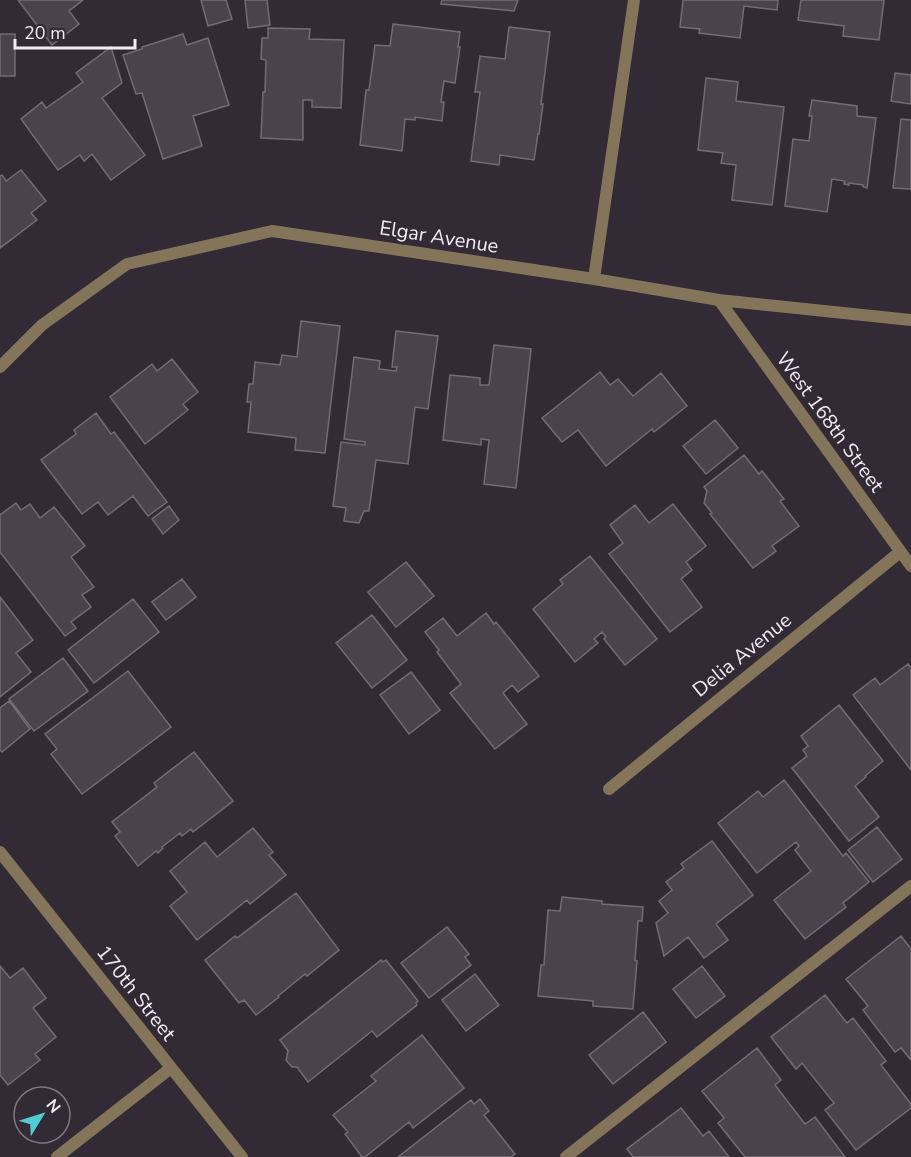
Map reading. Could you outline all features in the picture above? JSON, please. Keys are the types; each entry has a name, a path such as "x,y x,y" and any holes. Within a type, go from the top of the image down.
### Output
{"street":[{"path":"594,279 634,0"},
{"name":"Elgar Avenue","path":"0,367 42,324 127,264 272,231 718,300 911,320"},
{"name":"West 168th Street","path":"718,300 911,566"},
{"name":"Delia Avenue","path":"609,789 900,552"},
{"name":"170th Street","path":"0,852 242,1157"},
{"path":"566,1157 911,886"},
{"path":"57,1157 171,1068"}],"building":[{"path":"18,0 83,0 69,11 79,24 52,45"},
{"path":"201,0 226,0 232,19 208,26"},
{"path":"245,0 267,0 270,25 248,28"},
{"path":"442,0 518,0 514,11 441,4"},
{"path":"683,0 778,0 777,10 744,6 740,38 699,33 700,29 680,27"},
{"path":"801,0 884,0 879,40 843,36 844,26 798,20"},
{"path":"393,24 460,32 455,83 444,81 441,102 444,102 442,121 415,117 415,120 405,119 402,151 360,145 366,90 369,90 375,45 390,46"},
{"path":"509,27 550,32 541,104 543,104 534,160 500,155 499,165 471,161 480,92 475,92 480,56 505,59"},
{"path":"268,28 310,29 309,39 344,40 341,108 312,107 312,100 303,100 303,140 261,138 266,60 261,59 262,38 268,38"},
{"path":"0,34 15,34 15,76 0,76"},
{"path":"183,34 187,45 208,38 229,105 193,116 202,146 163,159 142,93 136,94 123,55"},
{"path":"111,47 122,83 102,98 145,155 111,180 92,154 84,161 80,155 58,170 21,119 42,102 46,108 83,82 76,73"},
{"path":"895,73 911,75 911,104 891,101"},
{"path":"706,78 738,82 736,101 784,107 772,205 732,200 736,165 721,163 723,153 698,150"},
{"path":"812,100 857,106 857,116 876,118 867,188 863,185 849,183 849,185 844,184 845,181 832,179 827,212 785,206 793,139 809,141 812,116 809,116"},
{"path":"901,119 911,120 911,189 893,188"},
{"path":"21,170 46,201 31,213 37,220 0,248 0,176 2,175 6,181"},
{"path":"301,321 340,326 325,453 295,450 296,438 248,432 251,402 247,402 249,384 253,384 255,362 280,365 282,355 297,357"},
{"path":"396,331 438,336 428,409 415,407 408,464 376,460 369,511 364,511 359,523 344,521 346,508 333,506 341,442 365,445 365,442 344,439 354,357 380,361 379,369 396,371 397,367 392,367"},
{"path":"494,345 531,349 516,488 484,484 489,440 481,439 481,445 443,440 450,375 480,378 480,385 489,385"},
{"path":"172,359 198,392 183,404 188,410 145,444 110,397 152,364 157,371"},
{"path":"600,372 610,385 618,379 633,396 661,373 687,406 654,432 652,429 606,466 578,430 562,442 542,418"},
{"path":"96,413 111,434 114,432 167,502 148,516 133,496 108,515 98,502 82,514 41,460 76,434 74,430"},
{"path":"715,420 738,448 706,474 683,446"},
{"path":"744,455 759,474 762,471 784,499 780,501 799,526 772,546 776,551 753,568 710,514 712,513 704,503 707,491 704,487"},
{"path":"16,503 21,510 30,504 40,518 54,507 85,546 71,557 94,587 82,595 91,607 71,622 76,628 65,636 0,552 0,515"},
{"path":"673,504 706,546 686,562 692,570 681,579 702,607 670,632 609,554 623,543 610,525 635,505 649,523"},
{"path":"169,506 179,520 163,534 152,519"},
{"path":"590,556 657,639 625,665 604,639 606,637 602,632 594,639 598,643 575,662 533,609 563,584 560,580"},
{"path":"406,562 434,596 396,627 368,592"},
{"path":"182,579 196,597 166,620 152,602"},
{"path":"0,597 33,640 16,653 31,672 0,697"},
{"path":"133,599 159,632 94,683 68,650"},
{"path":"486,613 494,624 496,622 539,676 518,692 512,685 503,693 527,724 495,749 450,693 461,684 425,632 443,618 457,636"},
{"path":"372,615 407,660 372,688 336,643"},
{"path":"63,658 88,691 34,731 9,699"},
{"path":"908,664 911,668 911,770 853,695 875,678 880,685"},
{"path":"128,671 171,727 82,794 51,754 57,749 45,734"},
{"path":"411,672 440,710 409,734 380,695"},
{"path":"9,701 30,729 2,752 0,750 0,708"},
{"path":"839,705 883,761 855,786 879,817 849,841 792,768 807,756 803,750 808,746 801,736"},
{"path":"194,752 233,801 193,832 191,829 182,836 180,833 158,853 156,851 138,866 115,836 120,832 112,822 157,787 154,783"},
{"path":"784,780 843,856 846,853 869,882 843,903 846,907 805,939 774,900 811,871 795,850 799,846 796,842 757,873 718,823 758,791 763,797"},
{"path":"877,827 902,859 873,882 848,850"},
{"path":"253,828 273,852 269,855 286,875 250,904 247,900 197,940 170,906 187,892 170,871 205,842 217,857"},
{"path":"712,841 753,895 716,924 728,940 704,958 688,937 664,956 656,923 668,913 659,901 672,890 666,882 684,868 681,864"},
{"path":"296,893 339,950 307,976 305,974 256,1015 244,1000 239,1003 205,960"},
{"path":"562,897 602,901 602,904 643,907 642,921 638,921 633,1009 593,1006 593,1001 538,996 541,965 544,965 548,910 560,911"},
{"path":"447,927 469,954 465,957 471,965 429,998 401,963"},
{"path":"901,936 911,949 911,1060 901,1048 895,1052 863,1010 868,1006 846,979"},
{"path":"381,960 383,962 386,960 418,1001 417,1005 377,1037 372,1031 308,1082 297,1067 292,1067 286,1060 288,1051 280,1040"},
{"path":"0,966 10,978 23,968 46,998 33,1008 56,1037 35,1054 40,1060 8,1085 0,1075"},
{"path":"702,966 725,996 696,1018 673,989"},
{"path":"475,974 499,1005 466,1031 442,1000"},
{"path":"825,995 847,1023 853,1018 886,1061 881,1065 911,1104 911,1108 856,1150 825,1110 834,1103 802,1063 796,1069 771,1037"},
{"path":"643,1012 666,1042 613,1084 589,1055"},
{"path":"422,1035 464,1088 413,1128 409,1122 362,1157 345,1134 348,1132 333,1115 376,1081 371,1076"},
{"path":"757,1048 781,1080 775,1085 805,1124 815,1117 845,1157 745,1157 718,1123 724,1118 702,1091"},
{"path":"480,1099 489,1111 484,1115 515,1154 511,1157 398,1157 471,1100 474,1104"},
{"path":"681,1108 703,1136 709,1131 729,1157 633,1157 627,1149"}]}
